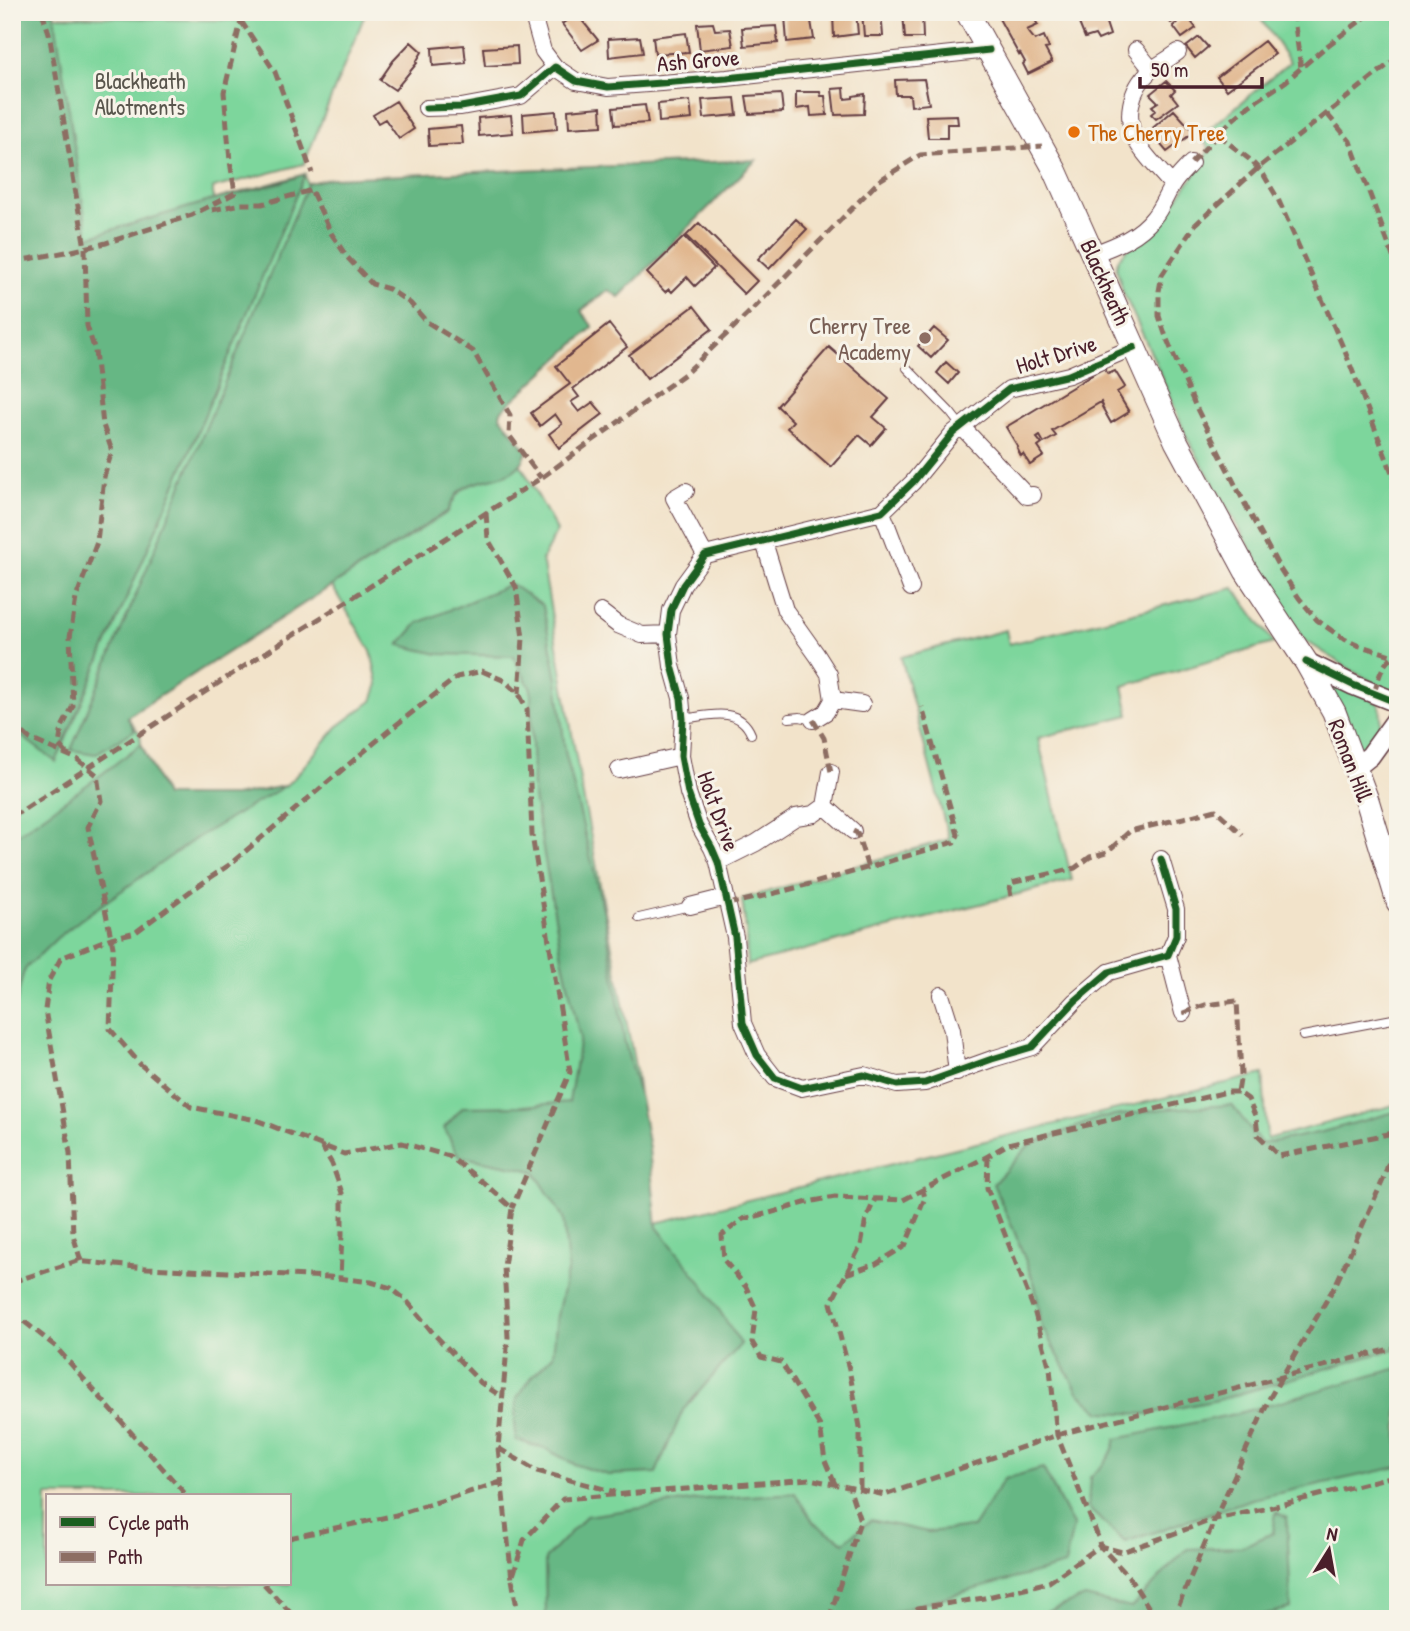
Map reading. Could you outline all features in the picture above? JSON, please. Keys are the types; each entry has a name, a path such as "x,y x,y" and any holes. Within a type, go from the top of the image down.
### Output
{"main road":[{"name":"Blackheath","path":"967,12 1055,170 1176,440 1246,570 1306,662"},
{"name":"Roman Hill","path":"1306,662 1334,712 1367,800 1398,902"}],"street":[{"path":"426,108 461,107 521,96 555,67 543,51 532,12"},
{"name":"Ash Grove","path":"555,67 576,81 608,87 727,78 989,50"},
{"path":"1136,50 1152,70"},
{"path":"1172,185 1138,144 1130,127 1132,96 1152,70 1178,52"},
{"path":"1093,254 1120,244 1152,220 1172,185 1191,163"},
{"name":"Holt Drive","path":"882,512 912,482 953,433 1009,389 1069,375 1134,347"},
{"path":"961,426 1025,497"},
{"path":"686,491 674,498 705,555 882,512 900,567 911,588"},
{"path":"764,542 785,610 829,674 833,700 826,712 813,720"},
{"name":"Holt Drive","path":"705,555 683,585 671,610 668,634 672,666 681,698 681,756 688,793 699,825 718,862 735,937 743,1023 757,1055 775,1078 802,1088 864,1075 897,1085 925,1083 957,1073 1032,1047 1076,1000 1109,972 1168,955"},
{"path":"601,611 618,625 642,635 668,634"},
{"path":"1306,662 1398,703"},
{"path":"833,700 862,704"},
{"path":"1355,768 1370,755 1398,717"},
{"path":"619,770 681,756"},
{"path":"718,862 756,843 796,817 814,814 825,806 831,772"},
{"path":"825,806 853,831"},
{"path":"1161,859 1176,909 1176,936 1168,955 1183,1013"},
{"path":"690,906 726,897"},
{"path":"941,995 952,1030 957,1073"}],"lane":[{"path":"907,368 961,426"},
{"path":"683,719 726,715 738,718 747,725 751,734"},
{"path":"789,718 800,716 813,720"},
{"path":"639,918 690,906"},
{"path":"1303,1035 1398,1018"}],"green space":[{"name":"Blackheath Allotments","path":"12,12 54,12 55,16 237,20 237,12 366,12 304,164 213,188 213,200 305,174 313,215 197,672 127,717 140,734 141,744 165,796 235,796 285,786 294,778 337,727 372,701 378,684 371,651 332,586 448,512 456,496 469,485 521,465 557,531 542,559 581,786 636,1072 656,1223 1263,1074 1267,1139 1398,1104 1398,1619 12,1619"},
{"path":"12,12 54,12 88,237 305,174 56,762 12,729"},
{"path":"1256,12 1398,12 1398,695 1356,673 1303,639 1187,438 1123,292 1116,267 1119,258 1130,246 1158,225 1203,163 1209,148 1200,137 1290,62"},
{"path":"756,160 619,297 608,290 581,311 593,327 501,411 500,416 527,451 516,469 468,486 457,494 448,511 127,717 135,730 95,754 71,750 308,183 332,178"},
{"path":"511,584 543,606 557,679 565,751 604,913 625,1043 641,1103 657,1227 701,1282 741,1344 683,1410 656,1473 608,1475 516,1440 517,1398 553,1355 557,1315 568,1268 563,1217 534,1171 459,1156 444,1128 463,1107 569,1102 580,1038 562,957 533,792 531,689 513,656 438,654 399,645 418,623"},
{"path":"1234,588 1274,643 1123,686 1129,715 1038,738 1072,880 747,965 742,899 949,839 901,657 1006,630 1009,644"},
{"path":"1325,676 1378,703 1381,718 1378,730 1361,752 1349,723"},
{"path":"141,744 165,796 235,796 285,786 198,837 57,938 26,968 12,1020 12,838"},
{"path":"1232,1105 1262,1144 1322,1132 1398,1111 1398,1348 1218,1400 1147,1414 1101,1412 1079,1393 1042,1327 1035,1285 993,1184 1029,1145 1099,1118 1163,1109"},
{"path":"1398,1368 1398,1467 1252,1499 1125,1542 1088,1508 1090,1477 1107,1460 1116,1439 1235,1414"},
{"path":"1043,1468 1073,1526 1065,1565 927,1602 875,1619 546,1619 545,1559 586,1516 705,1499 795,1493 814,1523 844,1542 871,1520 928,1532 973,1527 1004,1479"},
{"path":"1276,1512 1287,1518 1291,1608 1247,1619 1028,1619 1085,1597 1131,1608 1187,1549 1241,1547 1273,1533"}],"building":[{"path":"794,12 810,15 814,39 787,42 785,16 793,15"},
{"path":"856,12 858,34 834,37 833,14"},
{"path":"862,12 881,12 883,36 864,36"},
{"path":"922,12 923,38 905,38 903,13"},
{"path":"1003,12 1026,12 1032,15 1038,25 1027,30 1035,40 1044,36 1049,48 1045,49 1052,62 1028,74 1023,64 1025,62 997,15"},
{"path":"1089,12 1091,22 1104,17 1110,35 1098,40 1095,35 1085,38 1076,16"},
{"path":"1158,12 1187,12 1171,23 1166,18 1163,19"},
{"path":"576,13 598,40 582,50 562,24"},
{"path":"1186,15 1196,28 1182,38 1173,26"},
{"path":"713,23 715,30 730,29 733,46 700,50 697,24"},
{"path":"776,26 778,43 744,46 742,28"},
{"path":"686,33 689,52 655,54 653,37"},
{"path":"640,37 643,53 609,57 608,39"},
{"path":"1199,37 1208,47 1195,58 1186,47"},
{"path":"1264,41 1275,54 1227,90 1217,77"},
{"path":"411,42 422,52 417,63 395,90 380,80"},
{"path":"464,45 466,63 433,66 432,48"},
{"path":"517,46 518,64 485,66 483,48"},
{"path":"924,79 929,104 911,106 910,95 896,95 895,80"},
{"path":"1166,81 1175,90 1171,94 1178,103 1156,119 1151,114 1156,110 1152,106 1158,102 1150,94"},
{"path":"844,88 845,99 865,94 864,114 835,115 832,89"},
{"path":"796,92 820,92 821,96 825,96 827,115 811,116 810,107 796,109"},
{"path":"781,94 783,112 749,114 746,96"},
{"path":"735,98 737,115 704,118 702,100"},
{"path":"396,101 414,129 399,139 385,119 378,123 373,115"},
{"path":"690,101 692,119 659,122 658,104"},
{"path":"645,105 648,123 615,125 613,108"},
{"path":"601,107 602,126 569,128 568,110"},
{"path":"1174,110 1194,132 1167,152 1149,131"},
{"path":"556,111 557,129 524,132 523,114"},
{"path":"511,115 513,133 479,136 478,118"},
{"path":"957,115 958,124 947,124 947,138 928,138 926,116"},
{"path":"461,126 463,144 429,146 428,129"},
{"path":"796,219 807,229 769,269 758,259"},
{"path":"699,223 757,281 744,294 686,236"},
{"path":"684,237 714,268 695,286 687,277 672,292 669,289 665,292 647,273"},
{"path":"694,306 712,329 647,379 629,355"},
{"path":"609,324 627,347 573,389 579,397 571,402 579,412 593,402 603,414 559,448 549,434 562,424 555,414 540,426 531,413 570,384 556,366"},
{"path":"934,328 948,340 931,358 918,346"},
{"path":"829,347 889,399 873,417 886,428 871,445 859,435 831,467 787,428 793,421 777,406"},
{"path":"946,362 958,373 949,384 937,373"},
{"path":"1104,368 1108,374 1115,371 1125,387 1117,392 1129,412 1111,423 1101,402 1052,431 1056,436 1044,443 1040,436 1037,438 1042,444 1038,447 1044,456 1030,465 1023,454 1021,456 1006,427"}],"marked path":[{"path":"42,12 49,33 85,248 87,326 95,351 103,425 112,451 104,477 97,542 76,598 70,637 73,706 62,727 59,745 68,755"},
{"path":"1293,12 1301,68"},
{"path":"1191,163 1231,121 1285,82 1372,12"},
{"path":"12,262 106,243 192,215 235,193 224,92 241,21 234,18"},
{"path":"241,21 275,72 312,173"},
{"path":"1398,57 1258,168 1195,225 1162,275 1159,291 1159,316 1195,405 1280,569 1317,620 1357,645 1398,657"},
{"path":"1327,114 1350,141 1398,270"},
{"path":"1218,135 1262,172 1278,199 1346,354 1398,488"},
{"path":"12,817 541,478 686,373 880,180 920,155 1042,146"},
{"path":"212,210 241,204 262,204 312,190"},
{"path":"312,192 331,233 347,257 372,284 389,289 410,303 427,322 473,351 510,415 509,435 541,478"},
{"path":"486,513 488,539 516,587 523,638 519,694"},
{"path":"1374,693 1385,665 1398,654"},
{"path":"81,1261 73,1235 70,1153 45,1010 49,980 61,958 111,938 136,932 229,865 457,677 482,671 505,681 519,694 527,709 532,835 570,1072 512,1208"},
{"path":"728,904 813,883 954,842 958,835 922,707"},
{"path":"813,720 824,738 831,772"},
{"path":"12,723 30,739 77,759 97,775 101,801 88,827 113,947 110,1029 141,1065 191,1107 256,1120 344,1154 402,1143 449,1156 512,1208 504,1267 508,1337 498,1448 512,1579"},
{"path":"1011,896 1011,883 1075,868 1090,857 1107,852 1130,831 1216,810 1243,835"},
{"path":"853,831 857,833 868,868"},
{"path":"1183,1013 1205,1005 1237,1001 1241,1074 1238,1092"},
{"path":"835,1484 825,1461 820,1426 781,1362 761,1357 752,1342 756,1309 746,1287 724,1260 722,1235 743,1219 835,1197 903,1200 1008,1144 1227,1092 1238,1092 1248,1099 1256,1118 1258,1135 1279,1156 1398,1132"},
{"path":"1173,1619 1269,1399 1336,1284 1383,1180 1398,1134"},
{"path":"321,1145 332,1164 342,1193 340,1279"},
{"path":"988,1156 987,1188 1034,1310 1050,1369 1057,1435 1100,1546 1130,1578 1156,1619"},
{"path":"846,1274 876,1264 905,1246 925,1198 923,1190"},
{"path":"860,1489 860,1427 849,1369 831,1303 861,1245 866,1219 875,1199"},
{"path":"12,1282 77,1261 371,1282 391,1288 407,1301 433,1333 481,1383 502,1397"},
{"path":"12,1314 55,1346 185,1494"},
{"path":"519,1619 512,1579 524,1540 563,1499 810,1479 885,1495 1057,1435 1398,1347"},
{"path":"498,1448 537,1471 615,1492"},
{"path":"905,1619 918,1608 984,1598 1049,1582 1100,1546 1122,1552 1215,1519 1398,1475"},
{"path":"290,1538 396,1515 501,1482"},
{"path":"829,1619 860,1521 849,1487"},
{"path":"266,1586 296,1619"}],"cycle path":[{"path":"426,108 461,107 521,96 555,67 576,81 608,87 727,78 989,50"},
{"path":"1134,347 1069,375 1009,389 953,433 913,482 882,512 705,555 683,585 671,610 668,634 672,666 681,698 681,756 688,793 699,825 718,862 735,937 743,1023 757,1055 775,1078 802,1088 864,1075 897,1085 925,1083 1032,1047 1075,1001 1109,972 1168,955 1176,936 1176,909 1161,859"},
{"path":"1306,662 1398,703"}],"place":[{"name":"The Cherry Tree","path":"1074,132"},
{"name":"Cherry Tree Academy","path":"925,338"}]}
